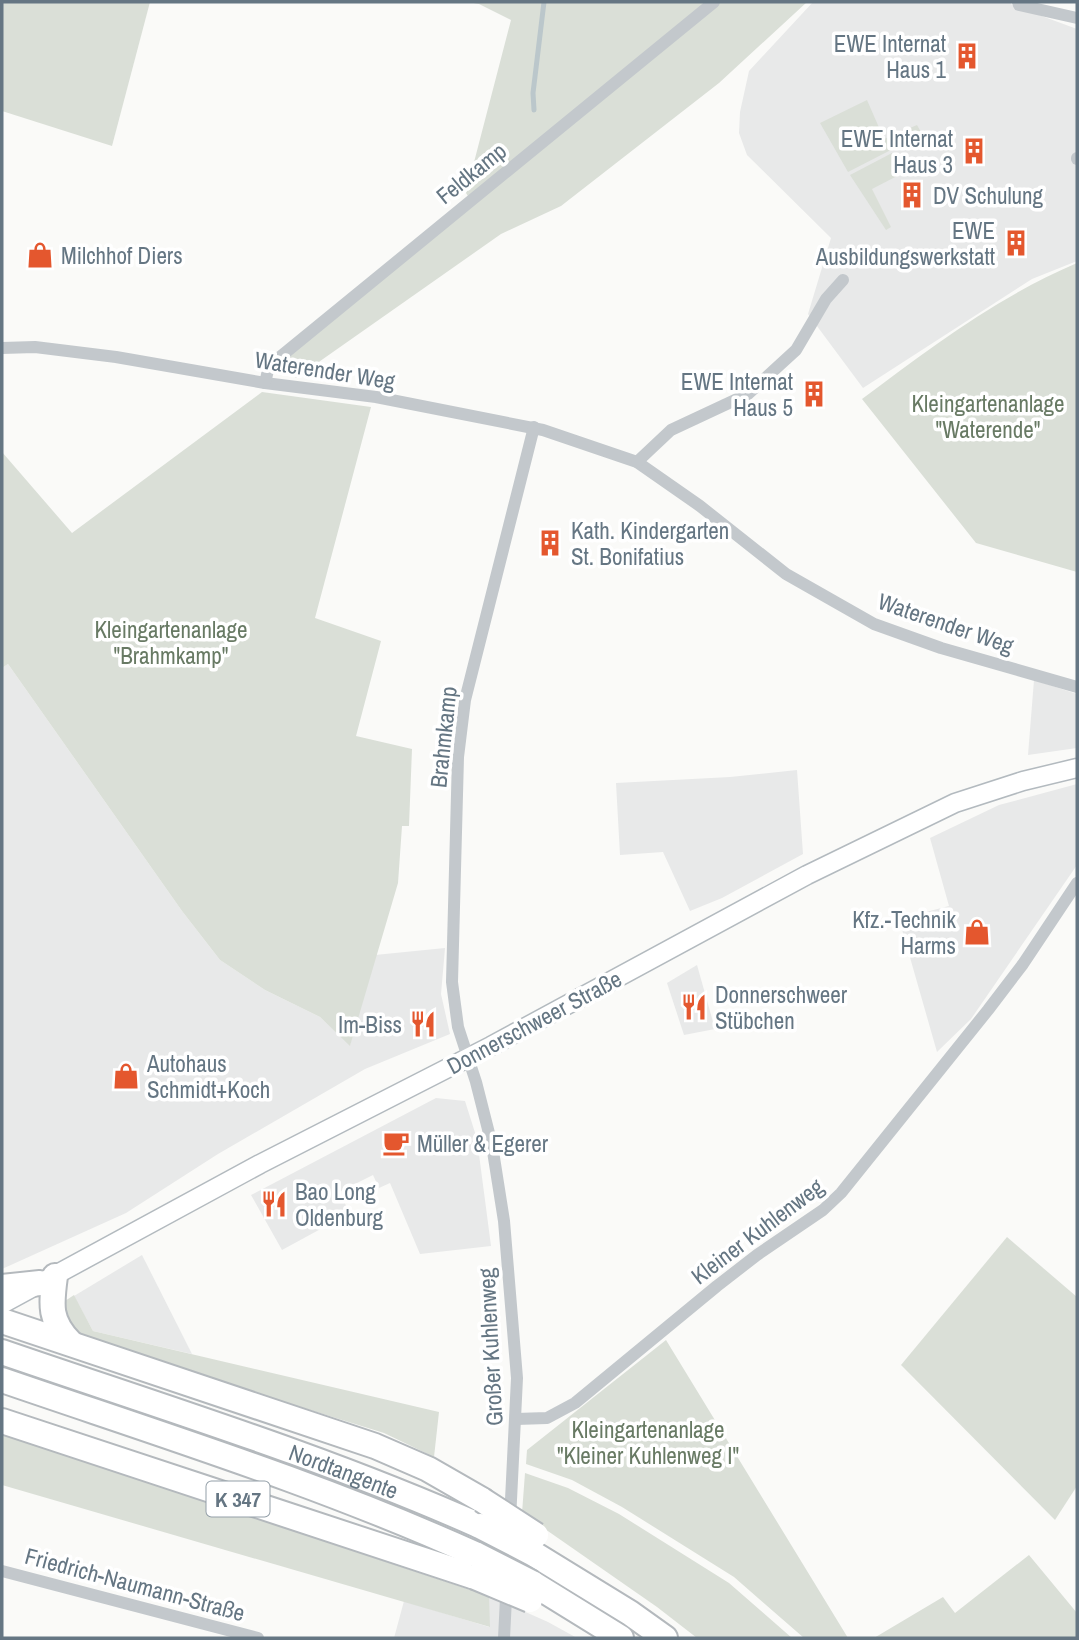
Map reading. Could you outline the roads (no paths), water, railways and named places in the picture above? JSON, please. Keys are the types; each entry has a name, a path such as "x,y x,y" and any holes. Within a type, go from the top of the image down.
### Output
{"highway":[{"path":"2,1287 47,1280 58,1331 71,1343"},
{"path":"2,1321 375,1446 428,1469 482,1500 535,1545 601,1578 630,1613 665,1638"},
{"name":"Nordtangente","path":"2,1352 214,1424 404,1493 480,1526 535,1545"},
{"name":"Nordtangente","path":"13,1384 243,1461 396,1518 476,1566"},
{"name":"K 347","path":"2,1421 476,1566 531,1592 586,1631 619,1637"}],"main road":[{"name":"Donnerschweer Straße","path":"2,1304 260,1164 469,1057 807,874 955,803 1023,781 1077,768"}],"street":[{"name":"Feldkamp","path":"265,383 269,366 715,2"},
{"path":"1018,2 1019,5 1077,18"},
{"path":"637,463 671,430 748,394 796,350 826,299 843,280"},
{"name":"Waterender Weg","path":"2,348 36,347 116,356 265,383 376,397 534,427 637,463 700,506 786,574 874,624 941,648 1077,687"},
{"name":"Brahmkamp","path":"469,1057 458,1027 452,982 458,757 465,700 534,427"},
{"name":"Kleiner Kuhlenweg","path":"516,1419 547,1418 575,1403 727,1278 823,1210 841,1193 988,1010 1023,964 1077,883"},
{"name":"Großer Kuhlenweg","path":"469,1057 492,1145 504,1221 517,1378 504,1638"},
{"name":"Friedrich-Naumann-Straße","path":"2,1571 258,1638"}],"waterway":[{"path":"534,110 533,93 544,2"}],"place":[{"name":"EWE Internat Haus 1","path":"967,56"},
{"name":"EWE Internat Haus 3","path":"974,151"},
{"name":"DV Schulung","path":"912,195"},
{"name":"EWE Ausbildungswerkstatt","path":"1016,243"},
{"name":"Milchhof Diers","path":"40,255"},
{"name":"EWE Internat Haus 5","path":"814,394"},
{"name":"Kath. Kindergarten St. Bonifatius","path":"550,543"},
{"name":"Kfz.-Technik Harms","path":"977,932"},
{"name":"Donnerschweer Stübchen","path":"694,1007"},
{"name":"Im-Biss","path":"423,1024"},
{"name":"Autohaus Schmidt+Koch","path":"126,1076"},
{"name":"Müller & Egerer","path":"396,1143"},
{"name":"Bao Long Oldenburg","path":"274,1204"}],"park label":[{"name":"Kleingartenanlage \"Waterende\"","path":"988,416"},
{"name":"Kleingartenanlage \"Brahmkamp\"","path":"171,642"},
{"name":"Kleingartenanlage \"Kleiner Kuhlenweg I\"","path":"648,1442"}]}
